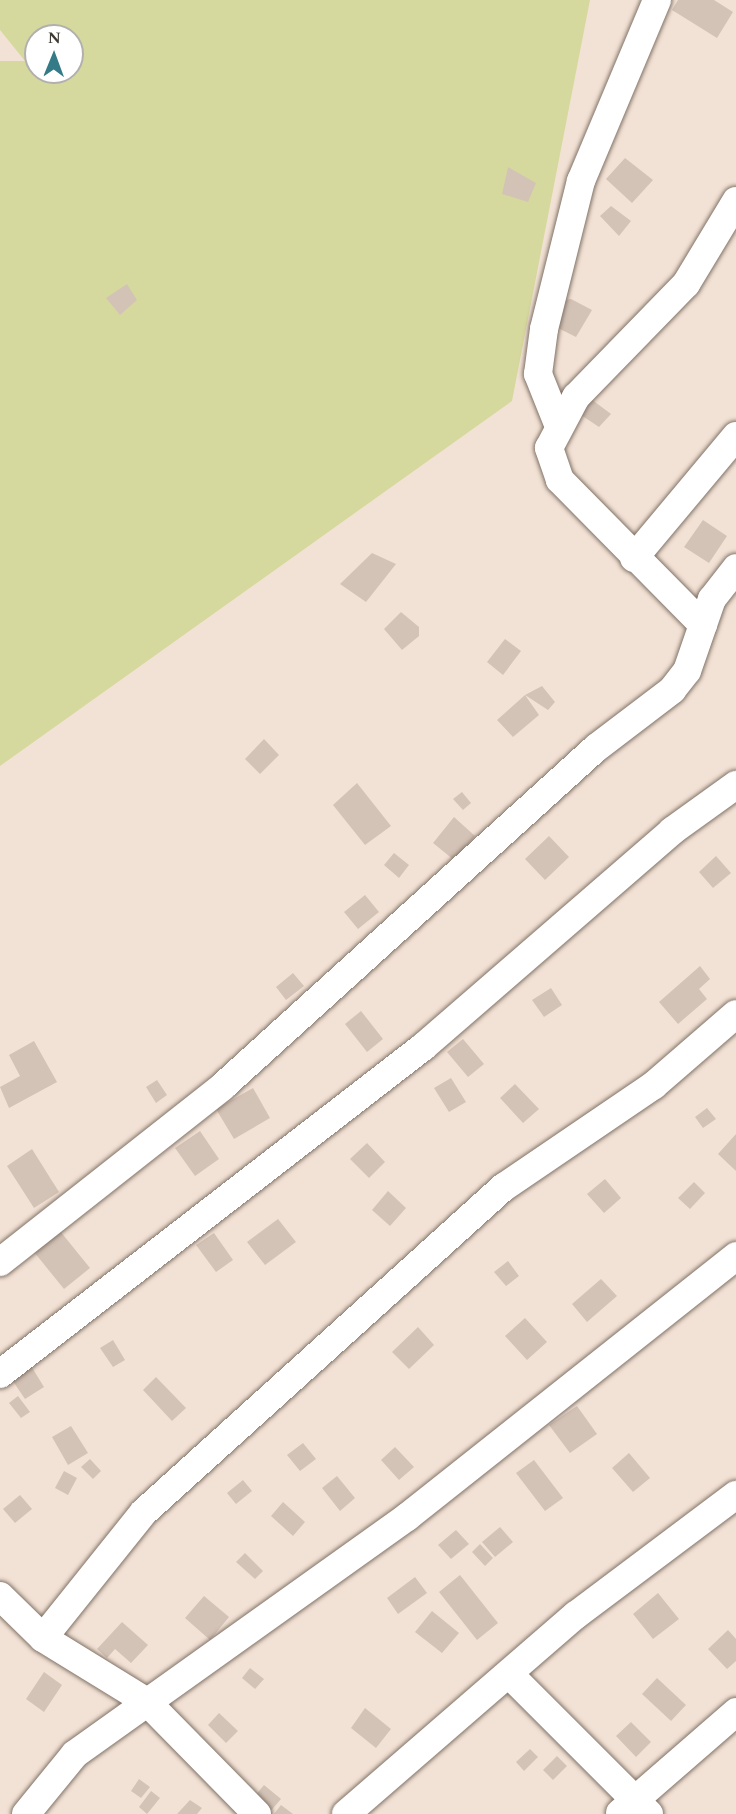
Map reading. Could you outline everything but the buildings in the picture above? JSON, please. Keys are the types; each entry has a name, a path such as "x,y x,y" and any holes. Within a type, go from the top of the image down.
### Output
{"street":[{"path":"558,424 538,374 544,330 581,181 657,0"},
{"path":"703,625 634,558 560,480 549,448 558,424 576,397 686,284 736,201"},
{"path":"634,558 736,436"},
{"path":"0,1262 222,1087 596,748 672,690 687,671 712,599 736,568"},
{"path":"0,1374 423,1047 672,831 736,785"},
{"path":"44,1638 144,1512 504,1187 654,1085 736,1014"},
{"path":"26,1814 75,1754 408,1517 736,1256"},
{"path":"346,1814 576,1615 736,1495"},
{"path":"0,1596 44,1638 147,1702 257,1814"},
{"path":"508,1674 634,1810 736,1712"}],"green space":[{"path":"0,0 590,0 512,401 0,766 0,61 24,61 24,84 84,84 84,24 24,24 24,60 0,30"}]}
